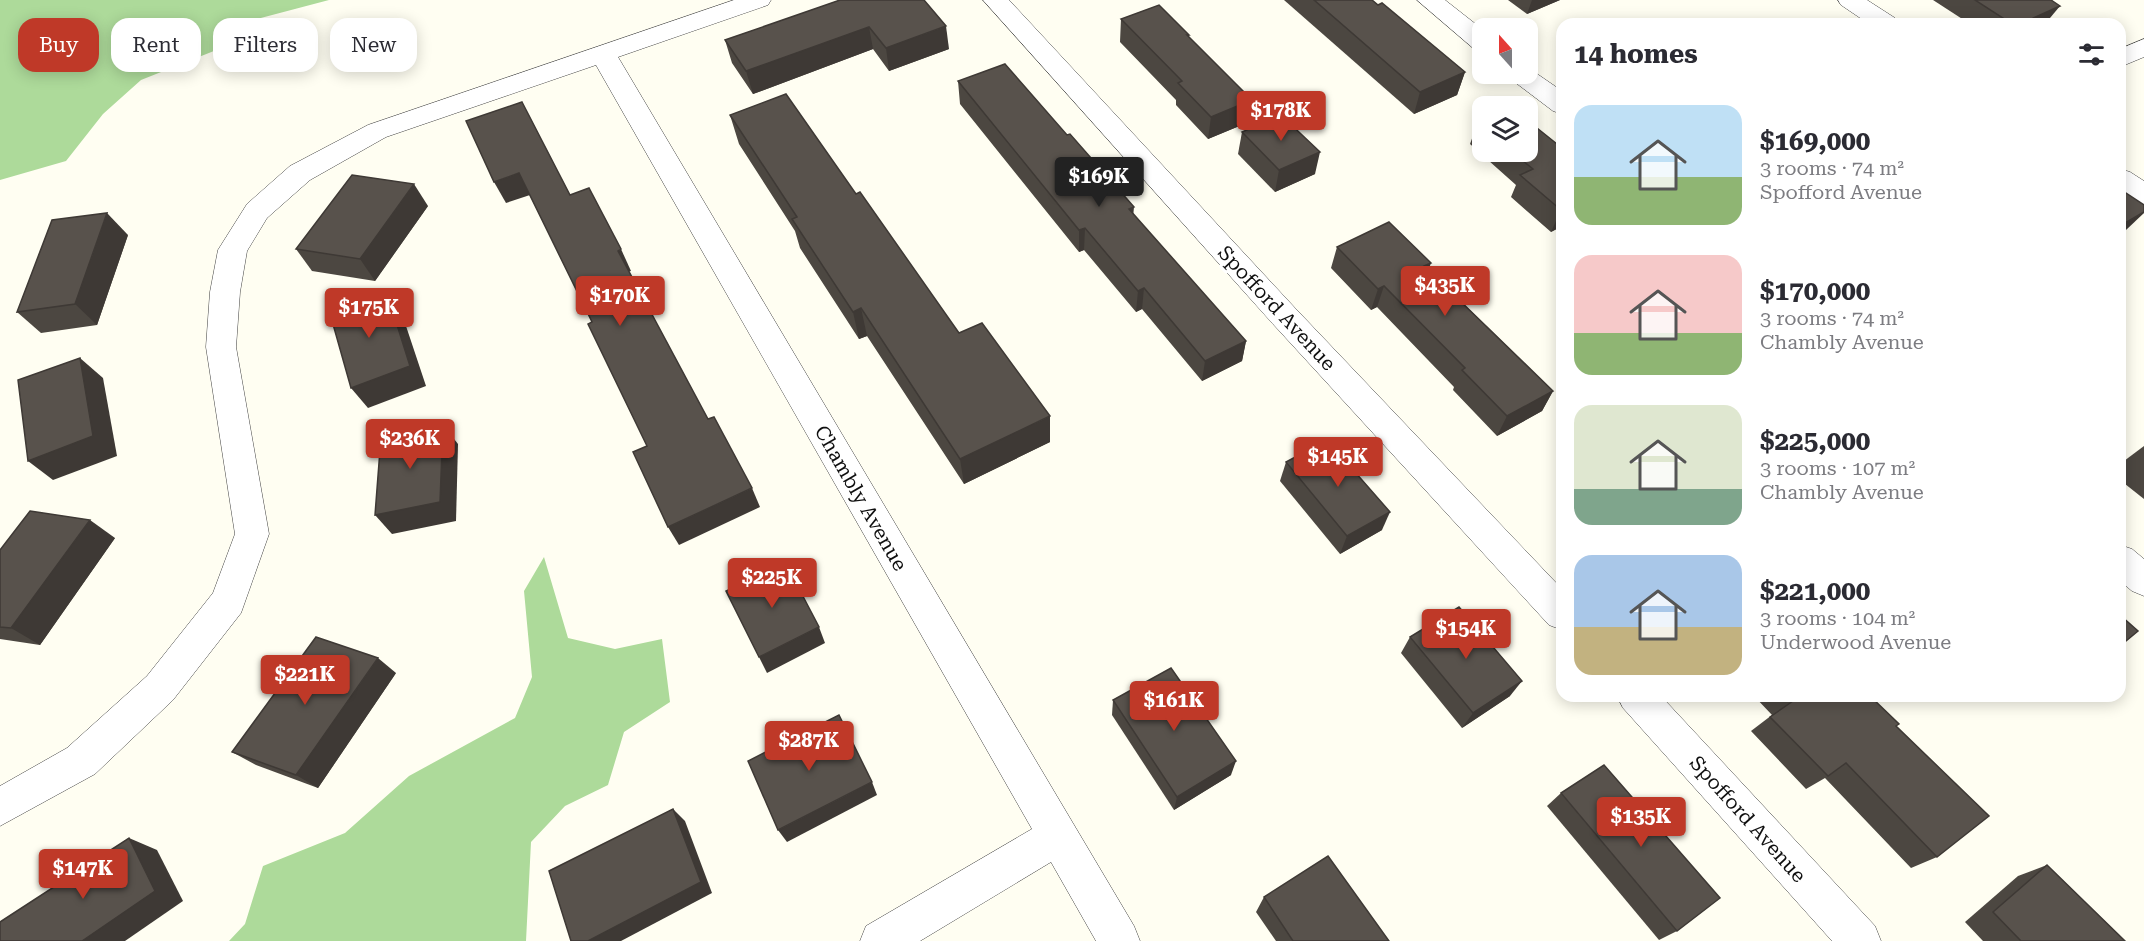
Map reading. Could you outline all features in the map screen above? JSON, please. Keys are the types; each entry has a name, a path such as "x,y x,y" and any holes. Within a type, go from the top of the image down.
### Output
{"street":[{"path":"0,807 81,761 160,688 228,602 252,534 220,347 225,292 233,250 257,211 300,173 377,131 759,0"},
{"name":"Spofford Avenue","path":"995,0 1284,316 1556,608"},
{"path":"1429,0 1472,34"},
{"path":"1850,0 1877,18"},
{"path":"2126,56 2144,47"},
{"name":"Chambly Avenue","path":"603,54 1119,941"},
{"path":"1534,84 1556,100"},
{"path":"2126,183 2144,195"},
{"path":"2126,565 2144,580"},
{"name":"Spofford Avenue","path":"1641,702 1860,941"},
{"path":"881,941 1058,836"}],"green space":[{"path":"0,0 329,0 261,18 213,18 213,51 201,56 201,18 111,18 111,72 161,72 141,80 103,114 66,161 0,180"},
{"path":"544,557 568,638 615,649 662,639 670,702 624,732 608,785 565,806 531,842 526,941 229,941 245,924 263,866 345,833 409,776 515,718 532,677 524,591"}],"building":[{"path":"840,0 924,0 946,26 886,48 869,27 746,71 725,40"},
{"path":"1314,0 1372,0 1378,5 1382,3 1465,72 1420,92"},
{"path":"1975,0 2051,0 2060,6 2033,18 2003,18"},
{"path":"1159,5 1252,100 1211,117 1178,83 1182,81 1121,19"},
{"path":"1005,64 1134,207 1129,209 1246,341 1205,361 1144,288 1138,291 1085,228 1079,230 958,81"},
{"path":"786,94 856,194 860,192 959,333 982,323 1050,416 960,459 861,308 853,312 792,219 797,217 730,115"},
{"path":"522,102 570,195 589,188 621,249 618,251 708,419 714,417 752,488 668,527 633,452 647,446 588,324 592,322 519,173 494,182 466,121"},
{"path":"1281,115 1320,152 1279,170 1242,132"},
{"path":"1538,129 1556,143 1556,206 1520,175 1533,169 1524,162 1538,162"},
{"path":"352,175 414,184 360,259 296,249"},
{"path":"2126,193 2144,205 2144,212 2126,222"},
{"path":"107,213 75,304 17,312 52,220"},
{"path":"1389,222 1431,263 1424,266 1553,391 1507,416 1462,370 1465,368 1384,286 1378,289 1337,247"},
{"path":"386,290 410,366 351,388 329,310"},
{"path":"80,358 93,436 28,461 18,380"},
{"path":"443,425 440,502 375,515 381,437"},
{"path":"1327,440 1390,512 1347,536 1286,462"},
{"path":"30,511 90,520 11,628 0,627 0,550"},
{"path":"785,562 819,627 759,657 726,591"},
{"path":"1459,607 1522,681 1473,713 1410,637"},
{"path":"2126,620 2138,631 2126,641"},
{"path":"316,637 378,658 296,775 232,752"},
{"path":"1171,668 1236,761 1177,797 1113,700"},
{"path":"1792,702 1876,702 1899,724 1896,726 1989,816 1937,857 1846,763 1828,776 1770,717"},
{"path":"839,715 872,782 778,830 748,761"},
{"path":"1604,765 1720,898 1677,931 1561,793"},
{"path":"673,809 701,882 588,941 571,941 549,871"},
{"path":"129,838 155,891 82,941 0,941 0,922"},
{"path":"1328,856 1389,941 1293,941 1264,897"},
{"path":"2047,865 2125,941 2021,941 1993,912"}]}
